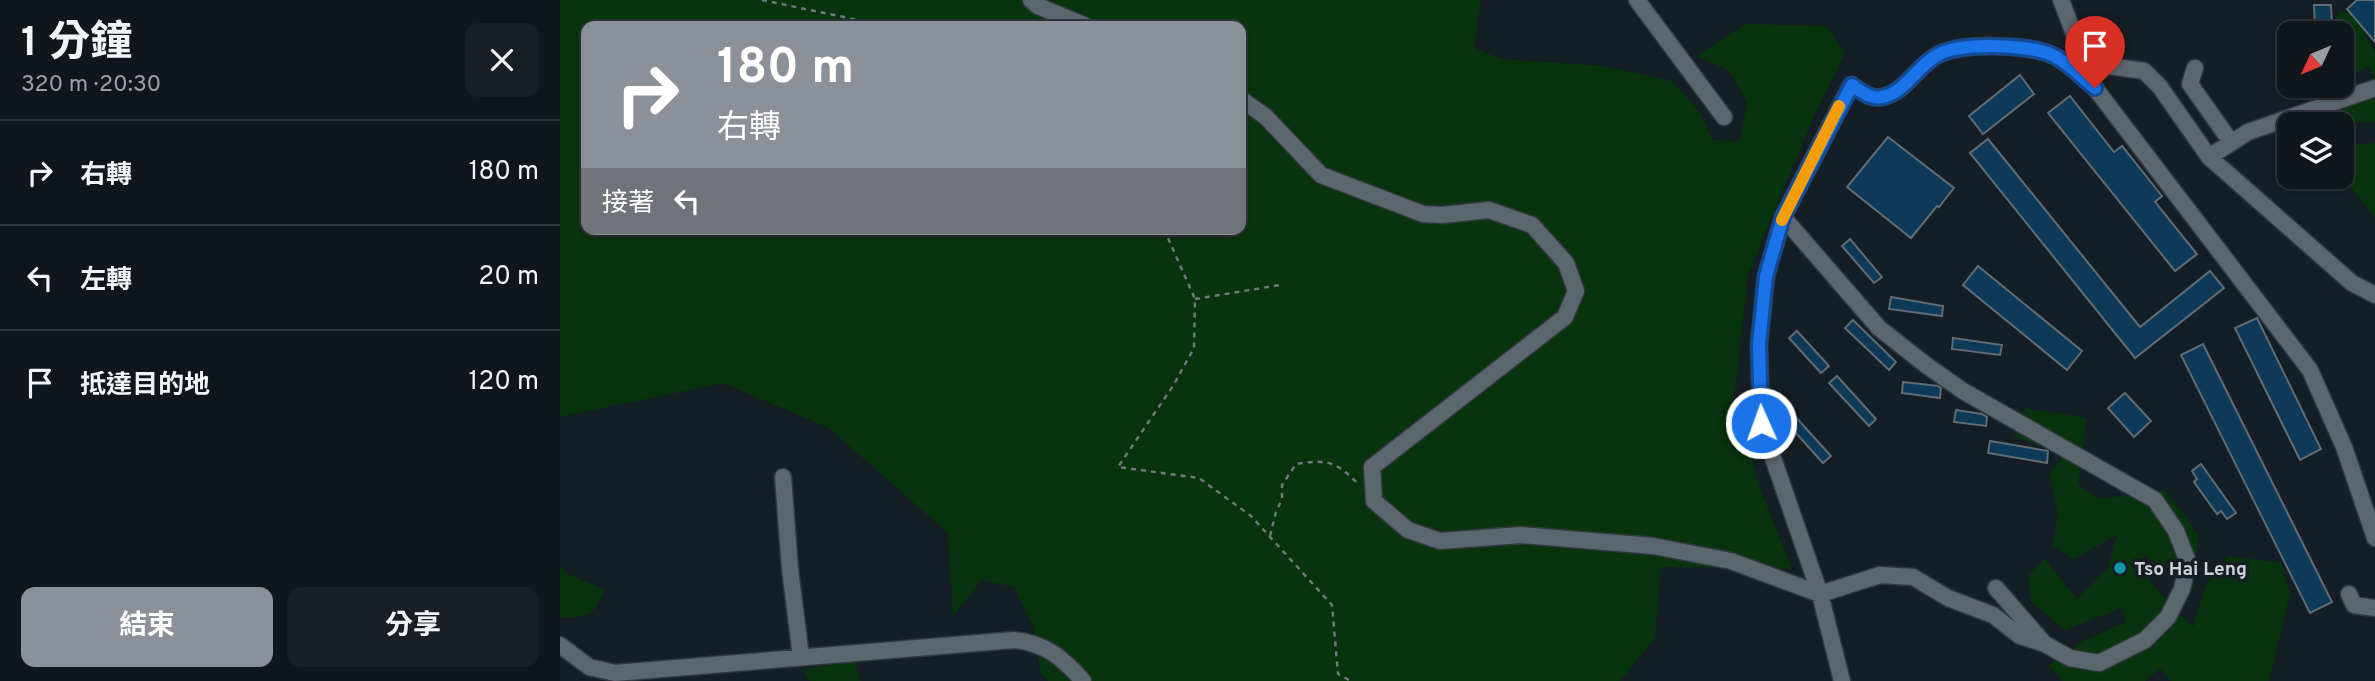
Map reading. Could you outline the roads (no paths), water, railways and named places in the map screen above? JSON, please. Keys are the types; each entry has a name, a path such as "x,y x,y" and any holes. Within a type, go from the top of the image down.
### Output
{"street":[{"path":"1031,0 1038,6 1074,21"},
{"path":"1637,0 1724,117"},
{"path":"2061,0 2079,47 2096,64 2144,71 2160,87 2209,157 2352,283 2375,295"},
{"path":"1842,681 1820,594 1761,423 1759,344 1766,276 1783,217 1852,85 1869,97 1885,97 1899,88 1922,65 1938,54 1954,48 2025,47 2054,55 2095,88 2310,370 2344,447 2375,538"},
{"path":"2195,68 2190,84 2231,142"},
{"path":"2209,157 2248,132 2375,88"},
{"path":"1246,103 1266,117 1321,175 1423,214 1442,215 1489,210 1532,225 1566,263 1576,291 1565,317 1372,467 1374,501 1408,530 1440,541 1521,536 1653,546 1731,561 1820,594 1880,575 1913,577 1948,598 1993,615 2020,636 2045,644 2070,658 2099,663 2145,640 2168,617 2182,589 2188,562 2176,531 2155,500 1963,391 1879,328 1783,217"},
{"path":"783,477 790,569 801,657"},
{"path":"1996,587 2045,644"},
{"path":"2349,594 2354,605 2375,608"},
{"path":"560,645 582,664 602,672 665,675 801,657 1014,640 1051,651 1083,681"}],"place":[{"name":"Tso Hai Leng","path":"2120,568"}]}
